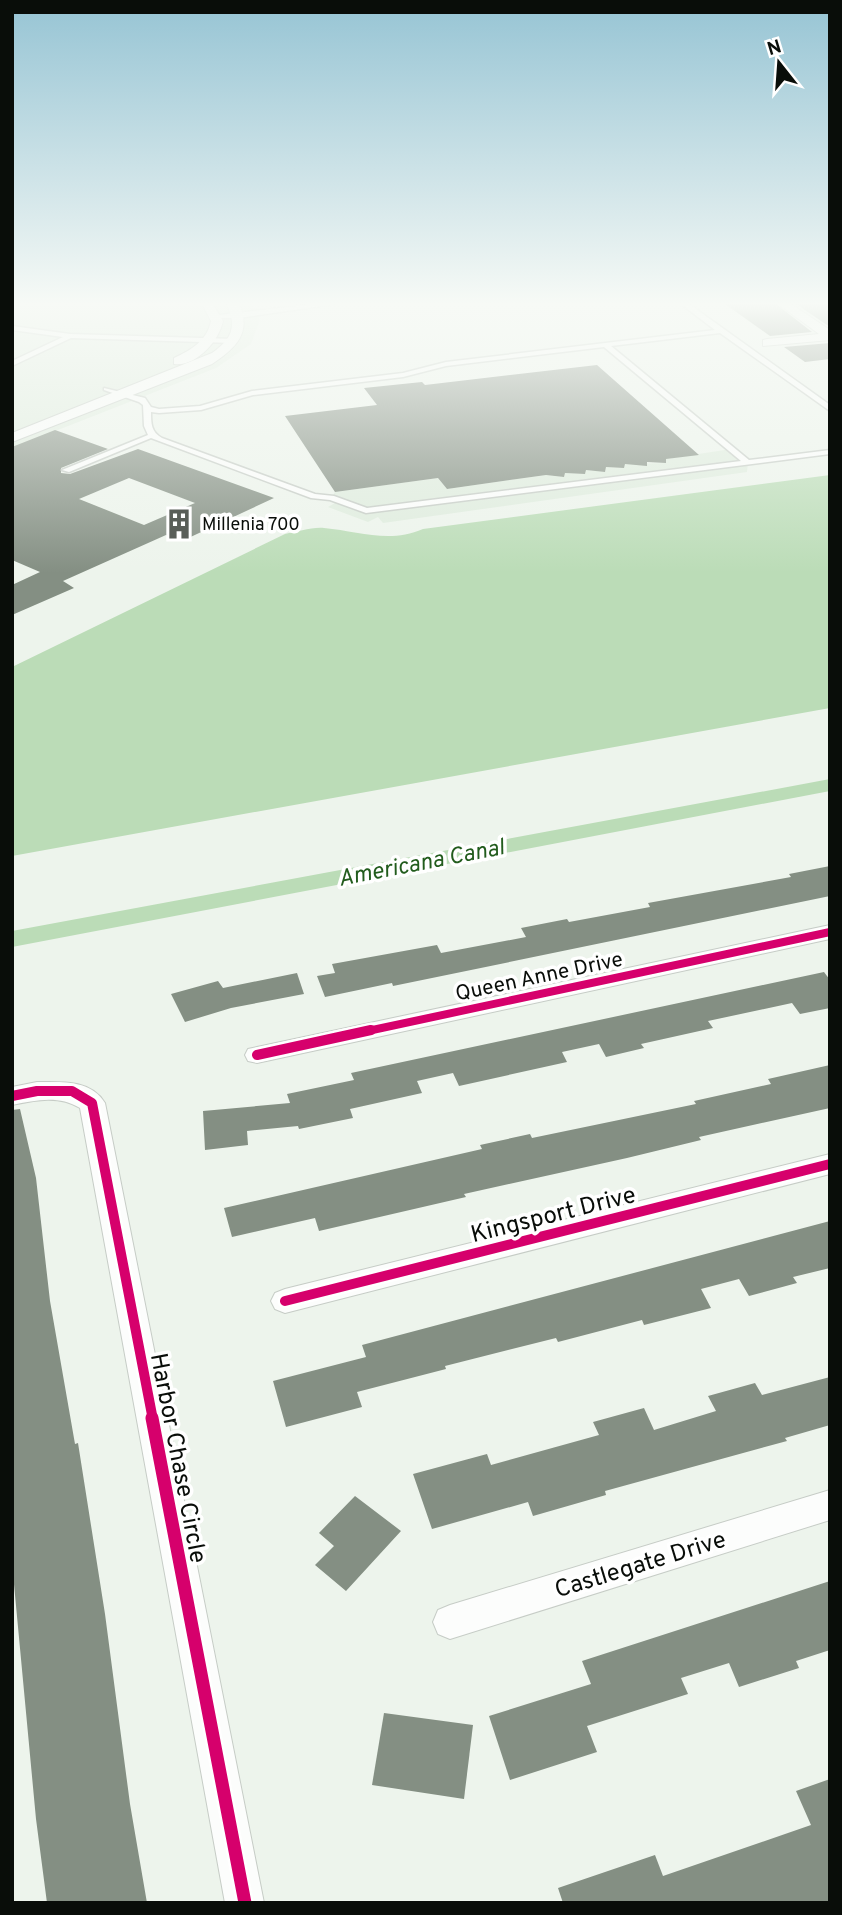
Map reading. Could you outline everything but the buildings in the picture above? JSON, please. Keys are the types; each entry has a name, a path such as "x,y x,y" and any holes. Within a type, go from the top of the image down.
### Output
{"street":[{"path":"12,424 94,393"},
{"path":"12,438 127,394"},
{"name":"Queen Anne Drive","path":"257,1055 830,932"},
{"name":"Harbor Chase Circle","path":"12,1096 37,1091 72,1091 92,1103 245,1903"},
{"name":"Kingsport Drive","path":"285,1301 830,1164"},
{"name":"Castlegate Drive","path":"450,1622 830,1505"}],"lane":[{"path":"148,410 178,411 213,406 252,393"},
{"path":"664,393 748,463"},
{"path":"807,393 830,410"},
{"path":"127,394 142,400 148,410 148,429 151,436"},
{"path":"66,470 151,436 314,496 331,498 366,511 830,452"}],"shaded area":[{"path":"12,393 151,393 12,448"},
{"path":"731,449 748,463 747,472 383,523 378,517 368,522 328,507 335,503 331,498 335,492 438,478 447,489 546,475 564,477 565,473 585,474 586,470 605,472 606,467 624,468 625,464 666,463 666,459"},
{"path":"830,475 830,708 12,856 12,667 285,534 319,528 398,536 423,529"}],"waterway":[{"name":"Americana Canal","path":"12,939 830,785"}],"cycle path":[{"path":"257,1055 830,932"},
{"path":"12,1096 37,1091 72,1091 92,1103 245,1903"},
{"path":"285,1301 830,1164"}],"place":[{"name":"Millenia 700","path":"179,524"}]}
